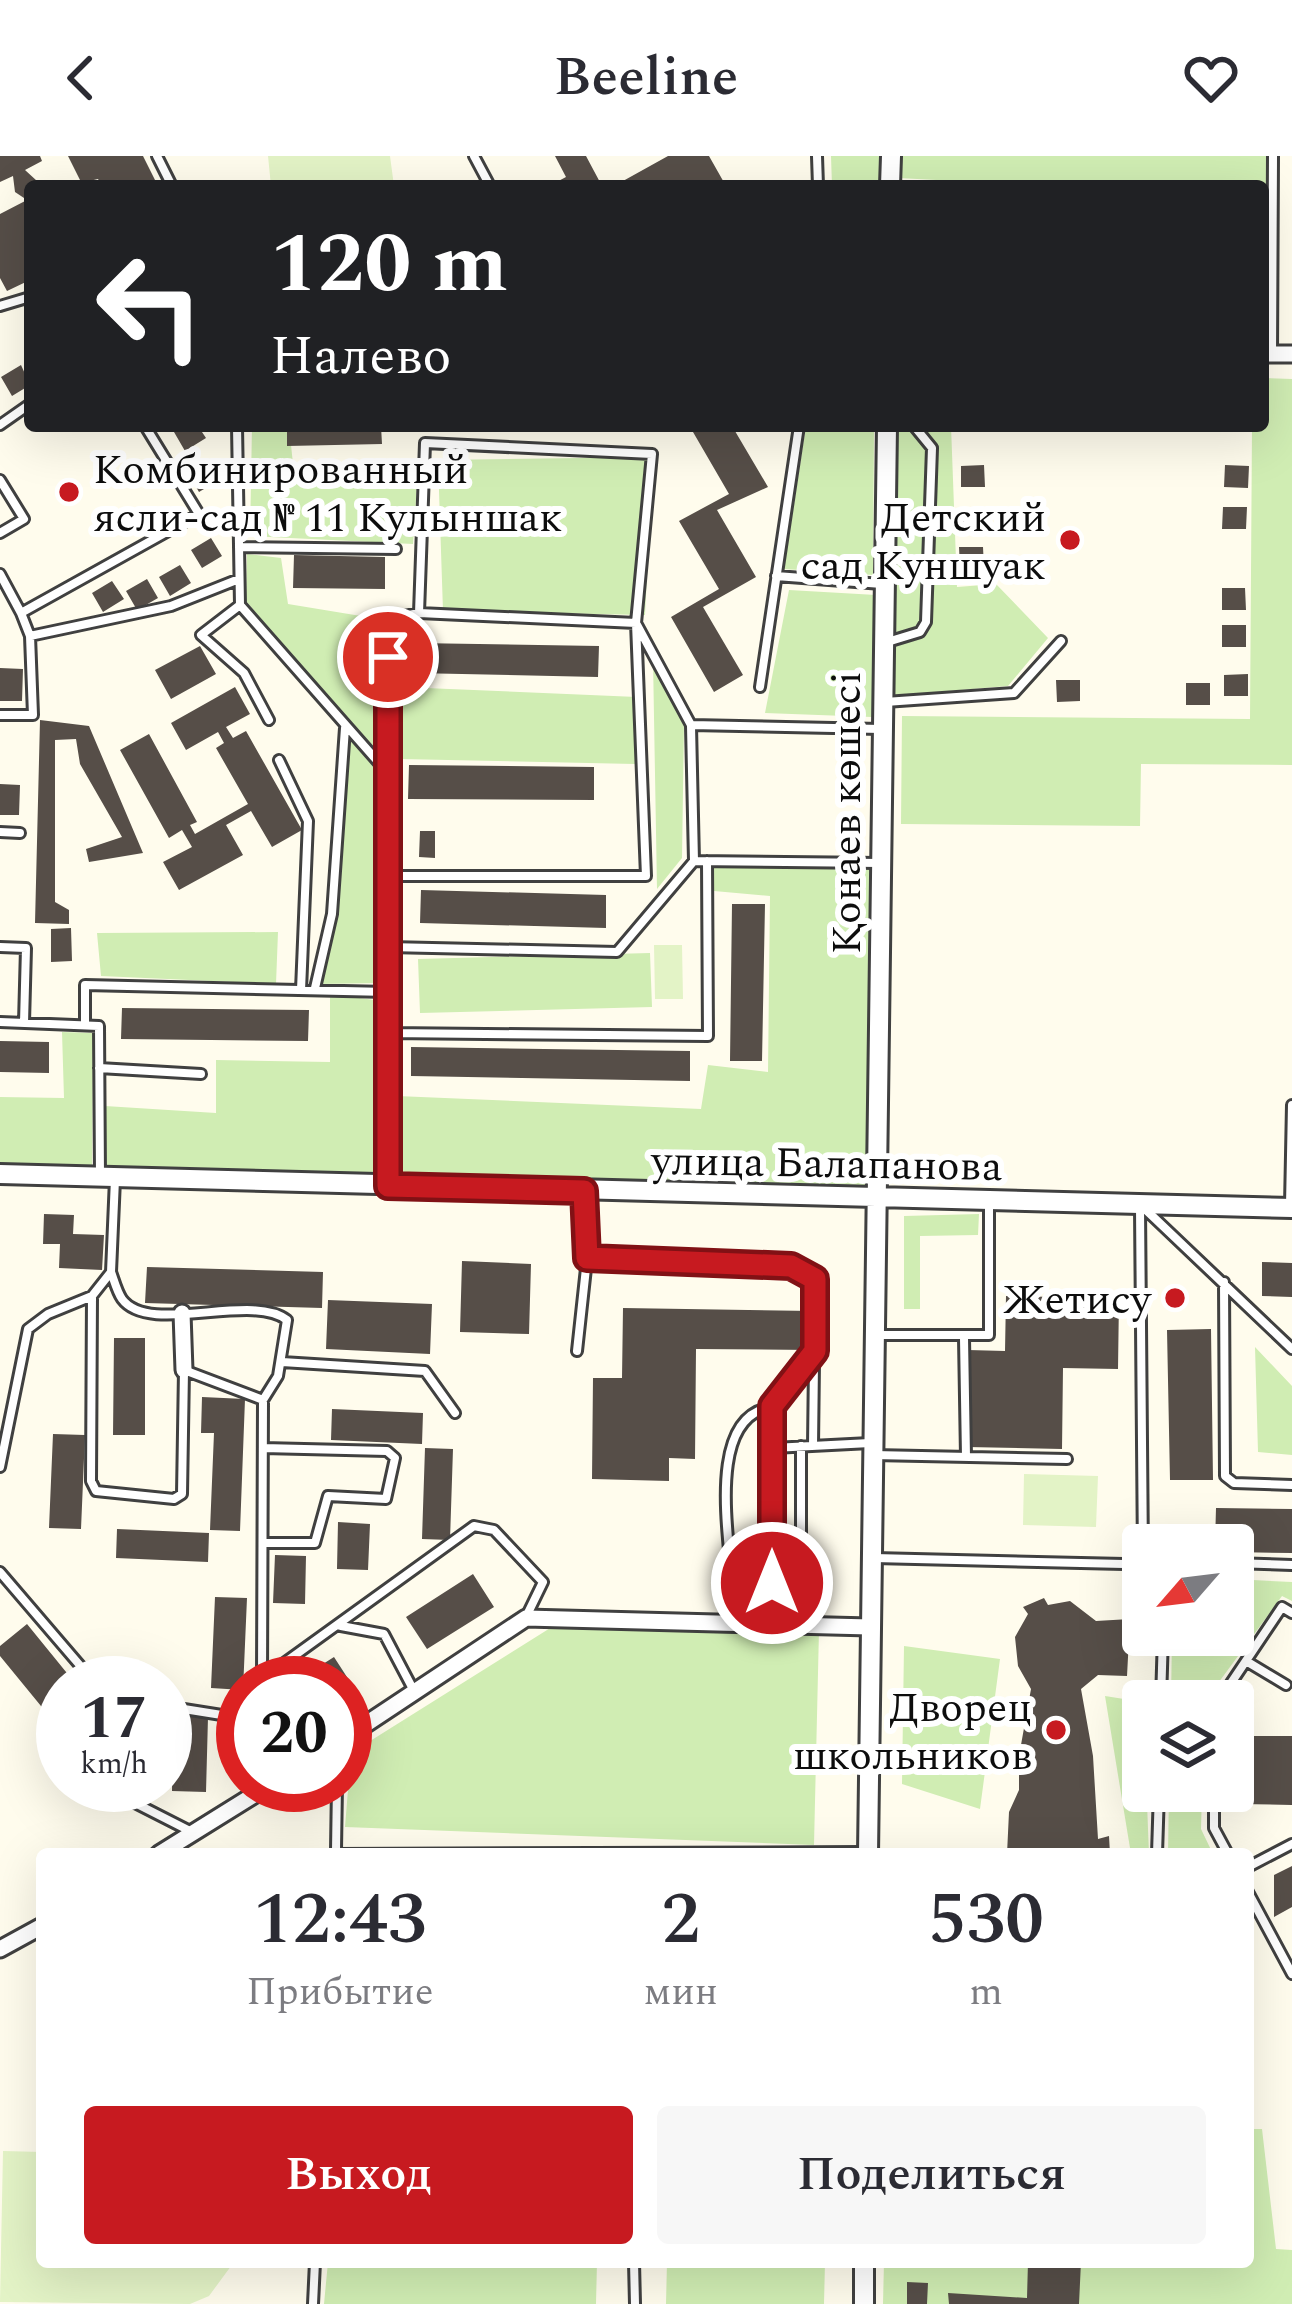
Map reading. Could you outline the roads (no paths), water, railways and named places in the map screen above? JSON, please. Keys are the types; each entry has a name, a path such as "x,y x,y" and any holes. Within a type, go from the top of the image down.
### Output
{"street":[{"name":"Қонаев көшесі","path":"868,1848 886,432"},
{"name":"улица Балапанова","path":"0,1174 1291,1208"},
{"path":"182,1313 184,1370"},
{"path":"372,1720 526,1618 870,1627"},
{"path":"168,1848 220,1812"},
{"path":"0,1949 36,1929"},
{"path":"864,2268 864,2304"}],"lane":[{"path":"1269,314 1273,156"},
{"path":"21,613 200,514 149,432"},
{"path":"237,432 240,604 388,773"},
{"path":"760,687 798,432"},
{"path":"883,644 909,637 926,622 932,448 919,432"},
{"path":"388,876 646,876 636,623 652,454 425,443 418,614"},
{"path":"305,476 425,474"},
{"path":"0,480 24,519 0,533"},
{"path":"239,547 396,549"},
{"path":"0,574 30,636 33,715 0,715"},
{"path":"776,576 884,585"},
{"path":"30,636 171,606 239,579"},
{"path":"240,604 201,635 244,673 269,720"},
{"path":"388,1186 388,619 418,614 636,623"},
{"path":"388,946 617,952 694,860 691,725 636,623"},
{"path":"883,702 1014,693 1061,641"},
{"path":"315,988 332,914 346,725"},
{"path":"691,725 883,729"},
{"path":"279,760 308,821 301,990"},
{"path":"0,832 20,833"},
{"path":"694,860 881,863"},
{"path":"388,1033 708,1036 707,861"},
{"path":"0,947 26,947 24,1023"},
{"path":"85,1025 85,985 388,992"},
{"path":"0,1022 99,1026 111,1272 122,1300 139,1311 279,1314 290,1328 282,1362 263,1400 261,1656"},
{"path":"99,1068 202,1074"},
{"path":"1291,1208 1292,1105"},
{"path":"577,1352 587,1258 584,1191"},
{"path":"874,1335 989,1335 989,1202"},
{"path":"1140,1204 1292,1348"},
{"path":"1140,1204 1143,1524"},
{"path":"587,1258 802,1268 815,1279 813,1446"},
{"path":"0,1467 28,1329 48,1314 92,1296 111,1272"},
{"path":"1224,1282 1225,1476 1234,1483 1292,1484"},
{"path":"92,1296 91,1481 96,1492 175,1499 182,1494 184,1370 263,1400"},
{"path":"964,1338 966,1457"},
{"path":"732,1585 725,1470 736,1434 752,1413 772,1406 815,1351"},
{"path":"282,1362 425,1371 455,1413"},
{"path":"772,1406 772,1583 779,1591 801,1592"},
{"path":"801,1446 801,1623"},
{"path":"263,1448 387,1451 394,1458 386,1499 328,1496 315,1543 263,1543"},
{"path":"773,1448 1067,1459"},
{"path":"297,1656 474,1526 484,1525 543,1582 526,1618"},
{"path":"871,1558 1122,1564"},
{"path":"1254,1564 1292,1565"},
{"path":"0,1573 72,1656"},
{"path":"1233,1680 1282,1607 1292,1613"},
{"path":"341,1626 384,1634 414,1692"},
{"path":"1246,1661 1286,1685"},
{"path":"153,1812 192,1832"},
{"path":"336,1848 337,1812"},
{"path":"1157,1848 1158,1812"},
{"path":"1214,1812 1214,1828 1225,1848"},
{"path":"1254,1864 1292,1844"},
{"path":"1254,1903 1292,1974"},
{"path":"313,2304 315,2268"},
{"path":"634,2268 635,2304"}],"place":[{"name":"Комбинированный ясли-сад № 11 Кулыншак","path":"69,492"},
{"name":"Детский сад Куншуак","path":"1070,540"},
{"name":"Жетису","path":"1175,1298"},
{"name":"Дворец школьников","path":"1056,1730"}]}
